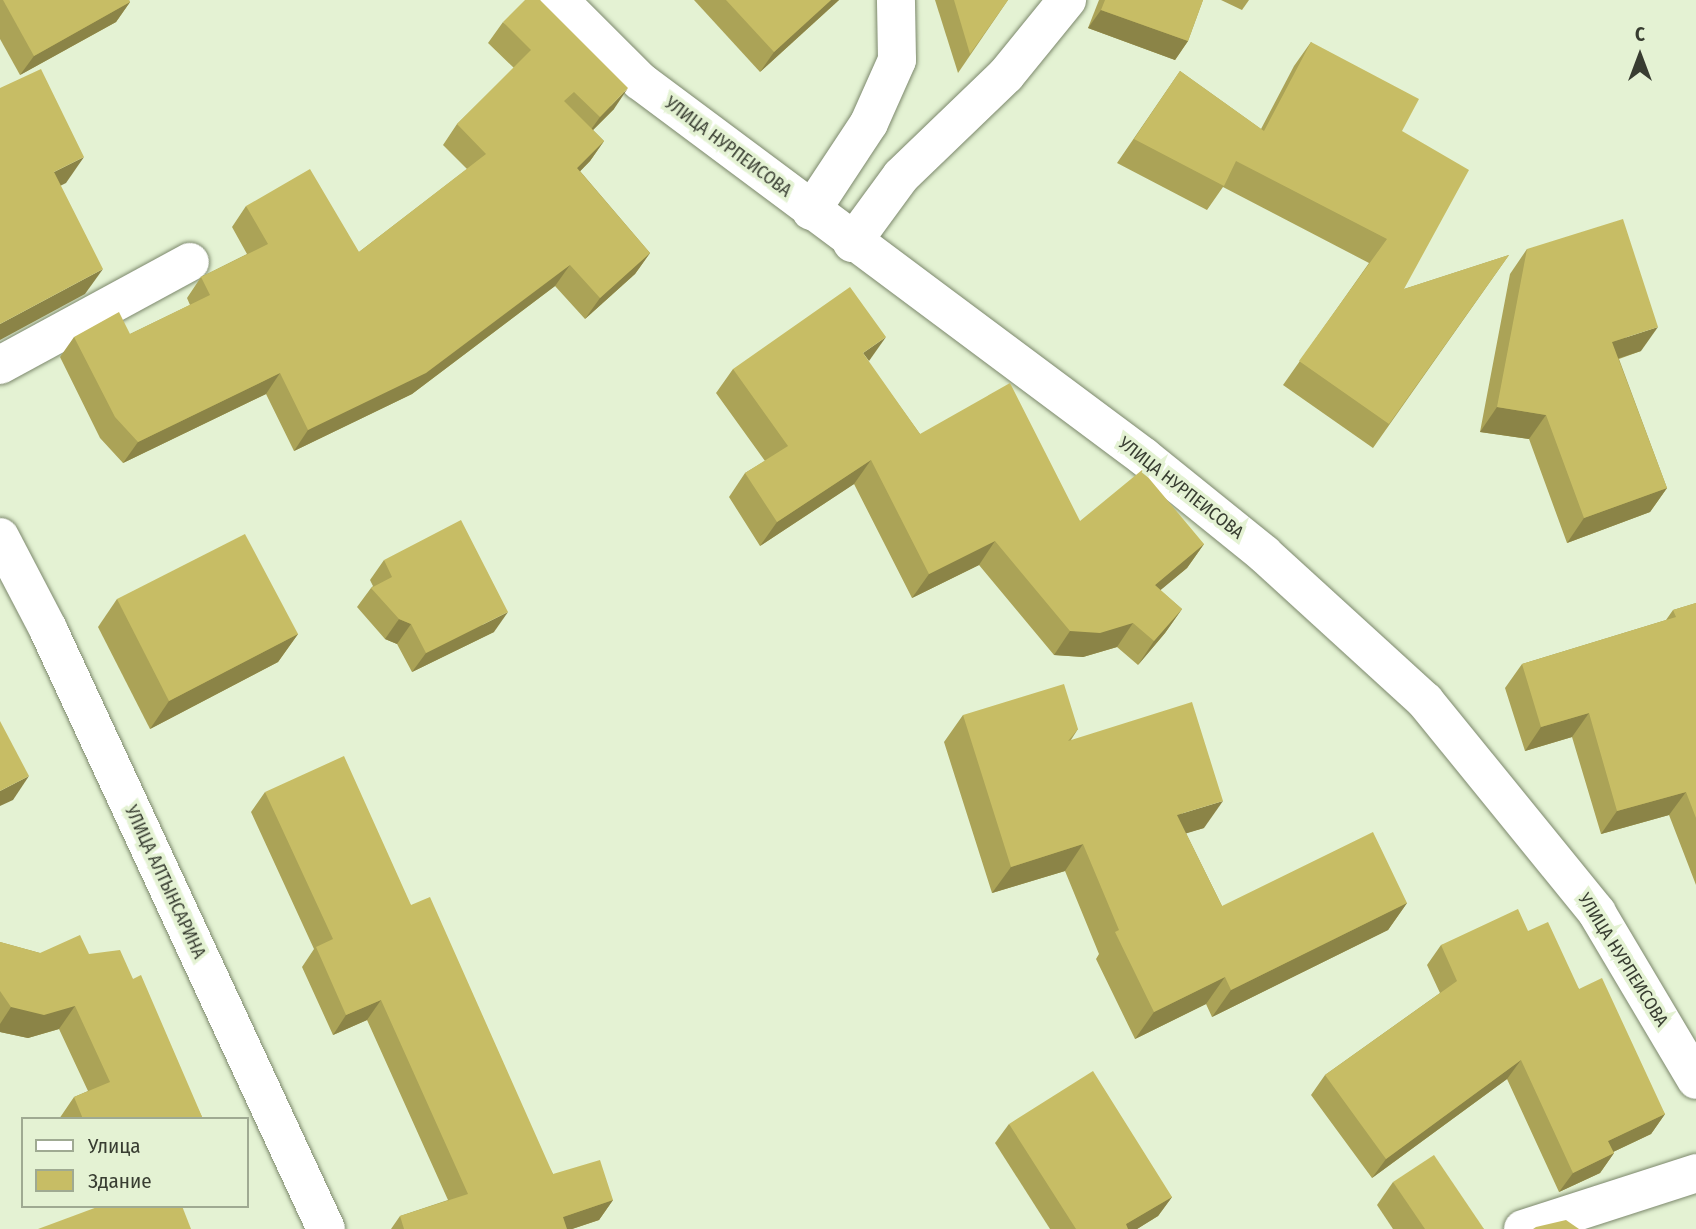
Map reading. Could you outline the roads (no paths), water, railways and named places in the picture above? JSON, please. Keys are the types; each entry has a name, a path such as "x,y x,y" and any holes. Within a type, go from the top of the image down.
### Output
{"street":[{"name":"УЛИЦА НУРПЕИСОВА","path":"559,0 640,81 852,243 1144,457 1264,554 1425,701 1597,913 1696,1080"},
{"path":"811,211 869,123 897,60 896,0"},
{"path":"852,243 901,176 1006,75 1067,0"},
{"path":"0,366 190,262"},
{"name":"УЛИЦА АЛТЫНСАРИНА","path":"0,537 48,629 326,1229"},
{"path":"1523,1229 1696,1173"}]}
